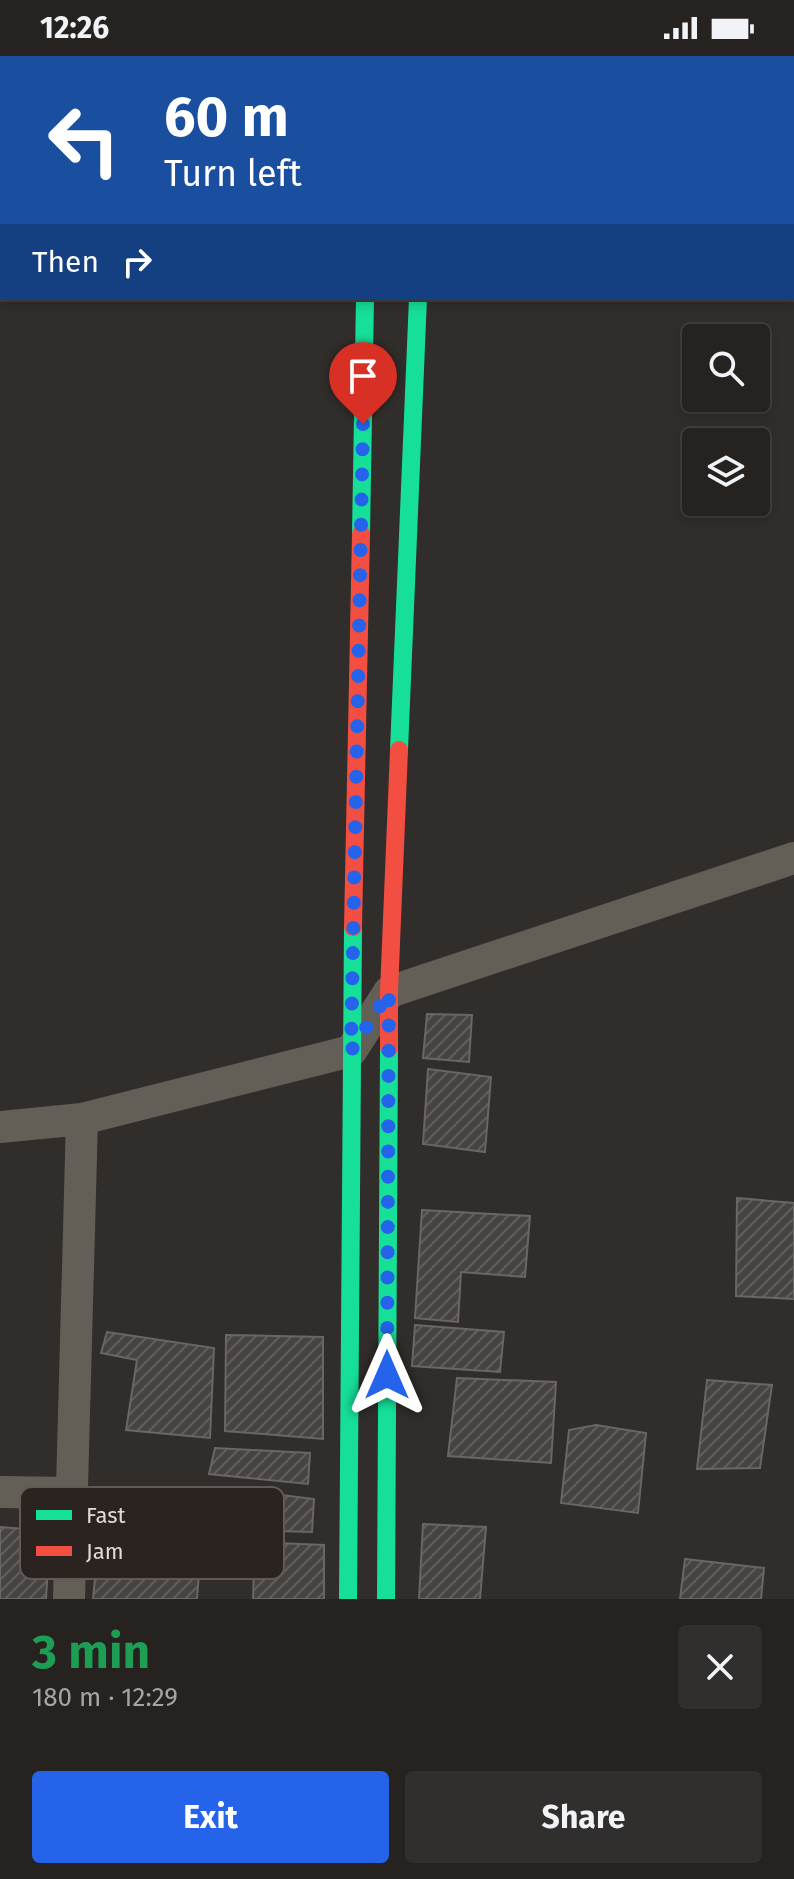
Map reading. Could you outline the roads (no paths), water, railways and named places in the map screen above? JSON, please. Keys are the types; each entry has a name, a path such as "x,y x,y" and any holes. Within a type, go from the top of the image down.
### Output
{"street":[{"path":"348,1599 351,1051 365,300"},
{"path":"386,1599 389,992 418,300"},
{"path":"0,1127 82,1119 351,1051 389,992 794,858"},
{"path":"73,1487 82,1119"},
{"path":"0,1492 20,1492"},
{"path":"69,1599 70,1579"}]}
